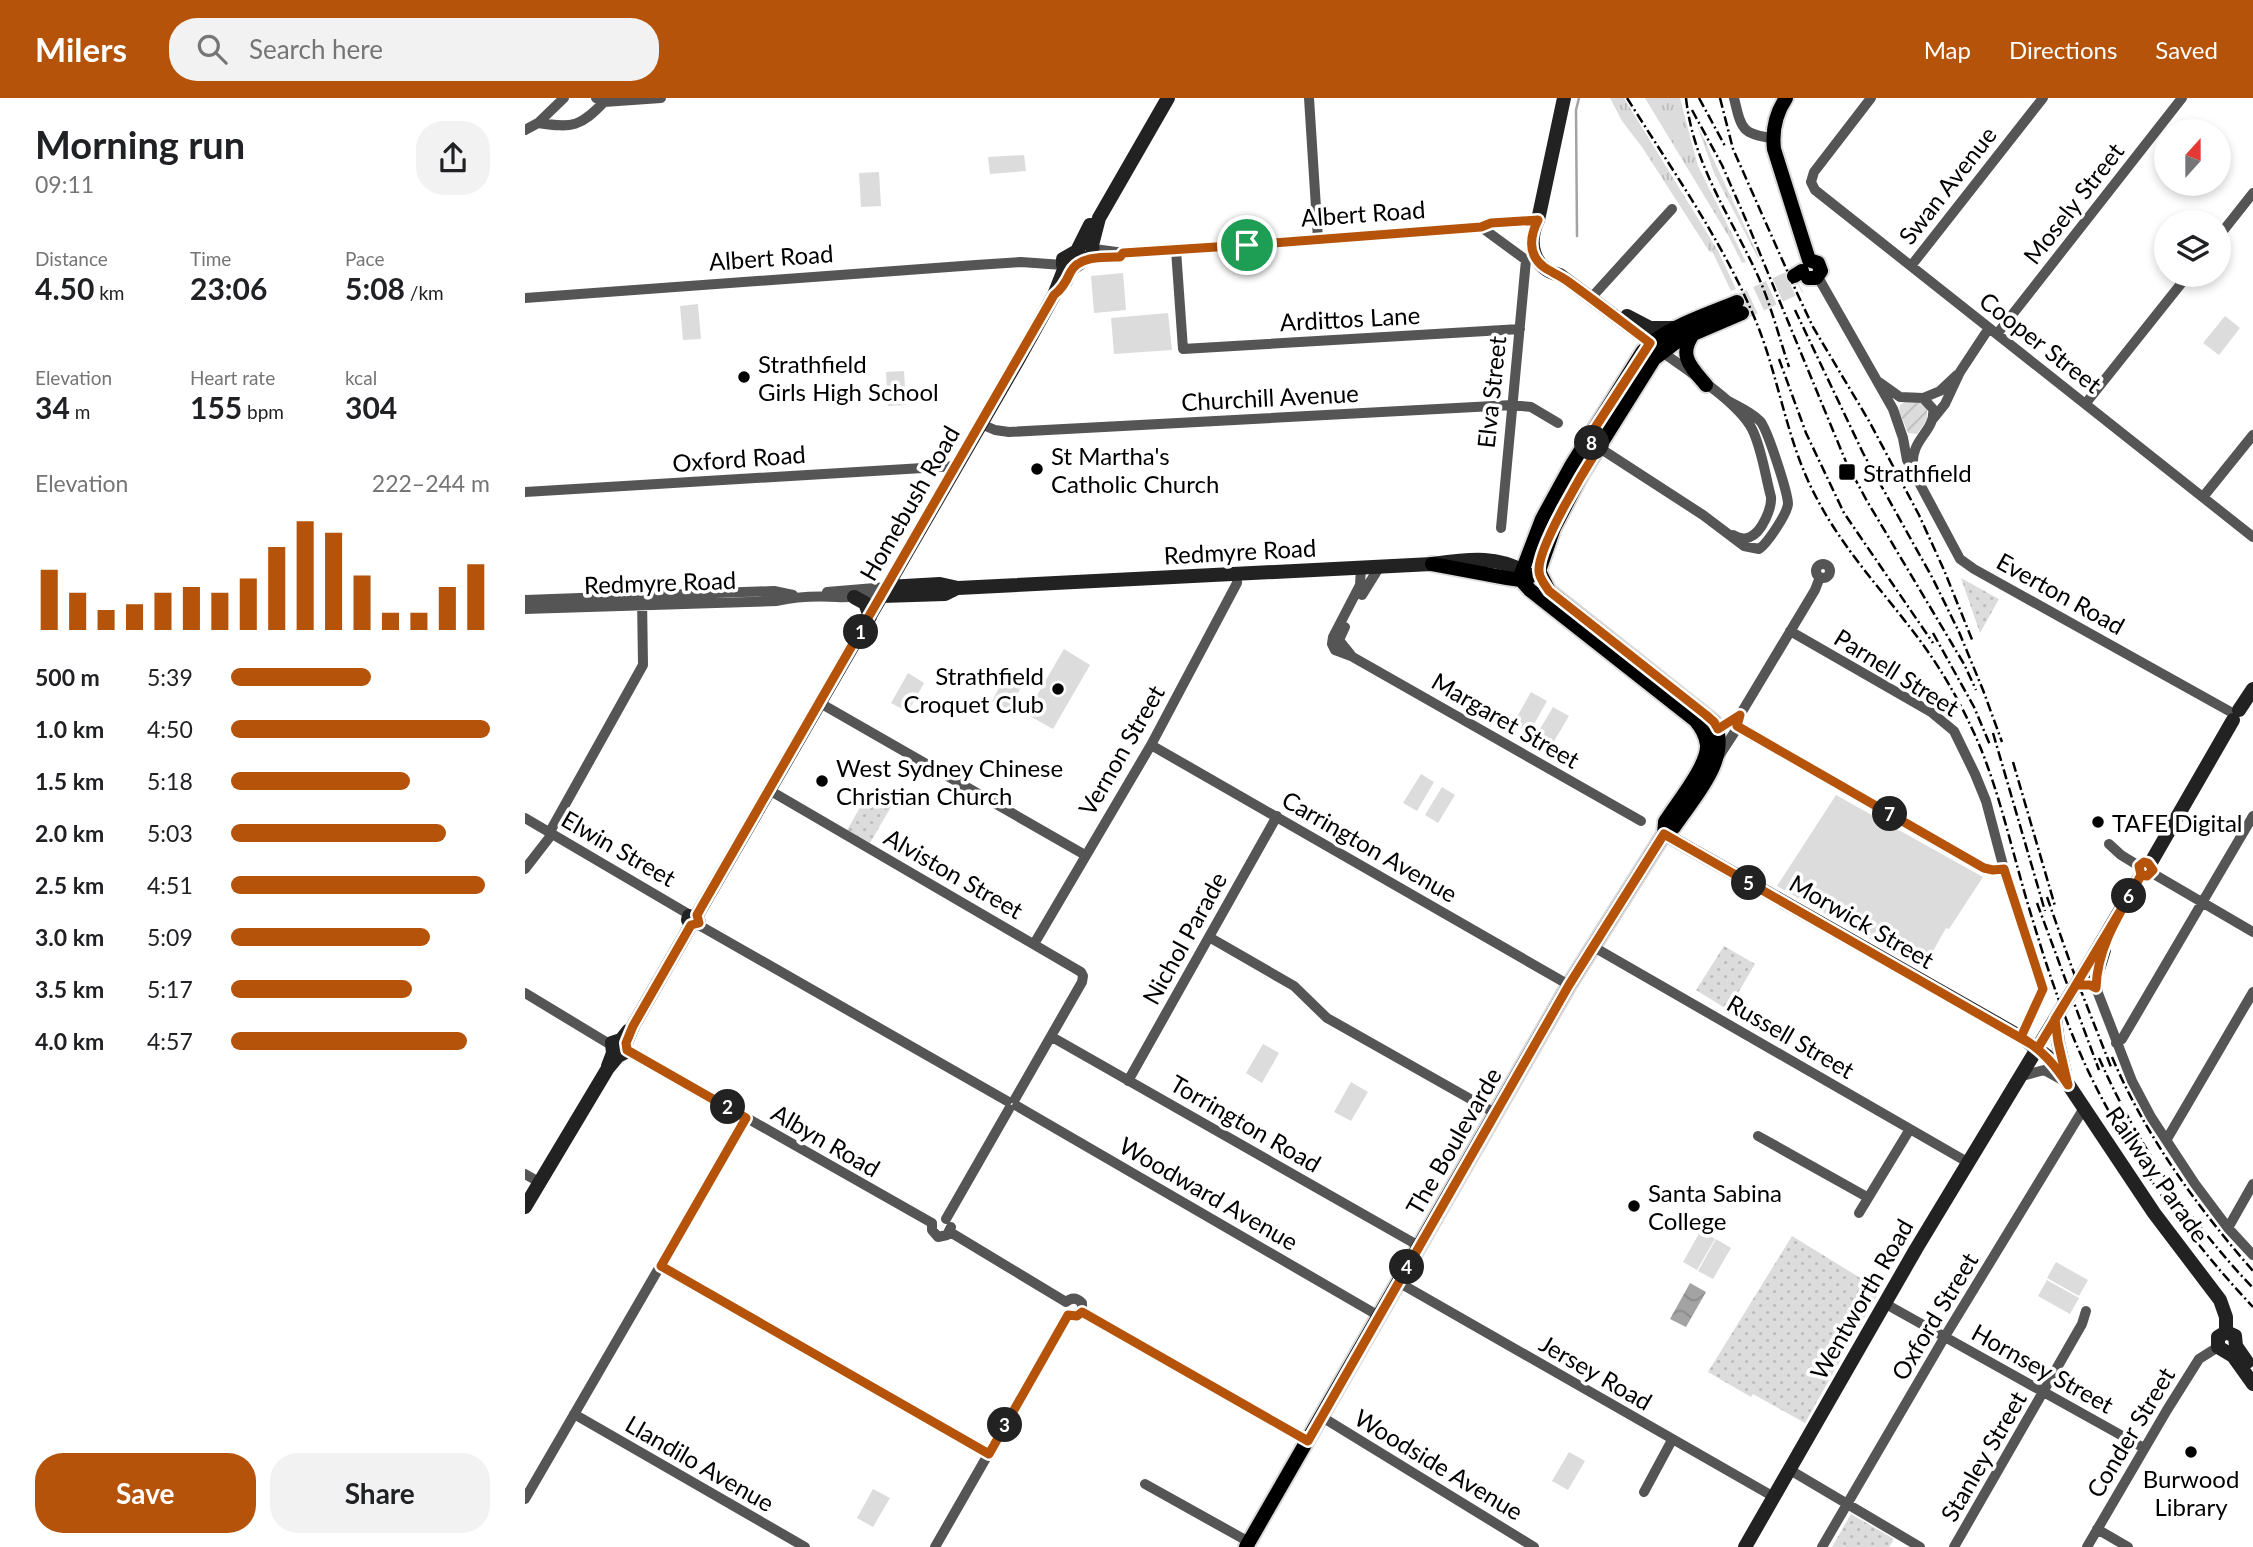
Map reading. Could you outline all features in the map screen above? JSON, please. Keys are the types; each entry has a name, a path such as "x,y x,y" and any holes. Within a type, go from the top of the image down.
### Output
{"main road":[{"name":"Homebush Road","path":"525,1207 633,1026 1054,295 1065,284 1065,265 1090,249 1093,220 1099,218 1168,98"},
{"path":"1564,98 1532,249 1538,262 1545,268 1560,275 1656,347"},
{"path":"1786,98 1777,117 1773,138 1776,161 1805,275"},
{"path":"1538,220 1538,248 1560,275"},
{"path":"1526,260 1545,268"},
{"path":"1597,303 1621,311 1650,328 1681,327 1739,307 1695,332 1656,347"},
{"path":"1681,327 1656,347 1651,362 1555,494 1525,577 1549,591 1714,722 1718,729 1718,757"},
{"path":"1695,332 1686,345 1685,354 1706,385"},
{"path":"907,553 906,572 918,585"},
{"name":"Redmyre Road","path":"884,591 918,585 940,584 958,588 1487,559 1525,577 1695,720 1707,744"},
{"name":"Redmyre Road","path":"884,591 945,594 958,588"},
{"path":"854,597 865,603 870,617"},
{"name":"Wentworth Road","path":"1745,1547 1884,1303 2146,869 2234,713 2253,690"},
{"path":"1699,768 1707,759 1711,736 1718,729"},
{"name":"The Boulevarde","path":"1664,834 1665,822 1699,768 1707,744"},
{"name":"The Boulevarde","path":"1247,1545 1592,946 1664,834 1674,827 1718,757"},
{"name":"Morwick Street","path":"1664,834 2038,1048"},
{"path":"2096,988 2096,976 2110,928"},
{"path":"2055,1019 2068,1085"},
{"name":"Railway Parade","path":"2038,1048 2052,1062 2154,1213 2220,1300 2226,1317 2226,1332 2235,1336 2227,1348"},
{"path":"2227,1348 2253,1371"},
{"path":"2227,1348 2253,1384"}],"street":[{"path":"525,130 538,124 564,98"},
{"path":"538,124 557,126 582,123 600,100 660,98"},
{"path":"1309,98 1318,239"},
{"path":"1734,98 1744,129 1754,136 1773,138"},
{"name":"Cooper Street","path":"1871,98 1812,176 1811,183 1815,190 2253,537"},
{"name":"Swan Avenue","path":"1911,266 2043,98"},
{"name":"Mosely Street","path":"1923,398 1940,391 1960,372 2182,98"},
{"path":"2231,221 2253,193"},
{"path":"1597,303 1672,209"},
{"name":"Albert Road","path":"1090,249 1120,257 1123,253 1481,227 1491,223 1538,220"},
{"path":"1481,227 1526,260"},
{"name":"Ardittos Lane","path":"1176,250 1182,349 1520,329"},
{"name":"Albert Road","path":"525,298 1021,262 1055,256 1065,265"},
{"name":"Elva Street","path":"1501,528 1526,260"},
{"path":"1805,275 1883,386 1900,397 1923,398 1931,405 1933,419 1918,440 1912,457 1913,471"},
{"path":"2086,403 2178,287"},
{"path":"1593,444 1739,543 1749,549 1763,547 1787,507 1787,498 1765,427 1749,412 1728,401 1656,347"},
{"path":"1872,372 1893,409 1903,438 1918,440"},
{"name":"Mosely Street","path":"1933,419 1945,404 1960,372"},
{"path":"1893,409 1894,403 1900,397"},
{"path":"1728,401 1745,418 1752,430 1772,502 1754,535 1745,539 1729,534"},
{"name":"Churchill Avenue","path":"981,424 1009,432 1512,405 1531,407 1558,423"},
{"path":"2203,497 2253,435"},
{"name":"Everton Road","path":"1903,438 1907,460 1956,553 1966,564 2234,713"},
{"name":"Oxford Road","path":"525,492 956,466"},
{"path":"1772,502 1787,498"},
{"path":"1351,656 1341,645 1340,637 1367,583 1370,567"},
{"name":"Margaret Street","path":"1370,567 1332,640 1335,650 1351,656 1641,821"},
{"name":"Vernon Street","path":"1034,944 1151,745 1237,583 1237,574"},
{"name":"The Boulevarde","path":"1718,757 1820,577"},
{"name":"Redmyre Road","path":"525,600 777,601 848,589 884,591"},
{"name":"Redmyre Road","path":"820,594 854,597 884,591"},
{"path":"525,869 549,838 643,664 642,601"},
{"name":"Redmyre Road","path":"525,609 642,601"},
{"name":"Parnell Street","path":"1790,631 1931,712 1954,731 1986,801 2004,869 2043,989 2021,1037"},
{"path":"820,703 1085,855"},
{"name":"The Boulevarde","path":"1718,729 1740,715"},
{"path":"1737,726 1984,868 2004,869"},
{"name":"Carrington Avenue","path":"1151,745 1569,985"},
{"name":"Alviston Street","path":"769,790 1081,972 1082,982 1052,1037"},
{"name":"Nichol Parade","path":"1128,1081 1277,816"},
{"path":"2116,1042 2122,1039 2253,816"},
{"name":"Elwin Street","path":"525,818 694,920"},
{"path":"2109,844 2120,855 2253,932"},
{"name":"Woodward Avenue","path":"694,920 1379,1316"},
{"path":"1209,936 1294,986 1327,1018 1495,1114"},
{"name":"Russell Street","path":"1592,946 1969,1163"},
{"path":"2079,980 2096,988 2116,1042 2151,1117 2195,1184 2228,1228 2253,1255"},
{"path":"2167,1139 2253,992"},
{"name":"Albyn Road","path":"525,993 932,1223"},
{"path":"946,1219 1052,1037"},
{"name":"Torrington Road","path":"1052,1037 1419,1246"},
{"path":"2021,1076 2044,1070 2053,1073 2068,1085"},
{"name":"Oxford Street","path":"1822,1547 2084,1108"},
{"path":"525,1499 746,1118"},
{"path":"1859,1213 1910,1129"},
{"path":"1758,1136 1867,1197"},
{"path":"525,1174 540,1182"},
{"path":"2228,1228 2253,1184"},
{"path":"938,1218 946,1219 950,1223 950,1232 938,1237 932,1230 932,1223 938,1218"},
{"path":"950,1232 1066,1302"},
{"path":"661,1266 989,1454"},
{"name":"Jersey Road","path":"1398,1282 1774,1497"},
{"path":"1068,1315 1064,1307 1071,1299 1082,1303 1082,1312"},
{"name":"Hornsey Street","path":"1884,1303 2144,1448"},
{"name":"Stanley Street","path":"1954,1547 2083,1324 2087,1311"},
{"path":"1068,1315 1077,1316 1082,1312"},
{"path":"1082,1312 1308,1441"},
{"path":"935,1547 1068,1315"},
{"name":"Conder Street","path":"2087,1547 2199,1359 2227,1348"},
{"name":"Llandilo Avenue","path":"574,1414 803,1547"},
{"name":"Woodside Avenue","path":"1322,1417 1534,1547"},
{"path":"1644,1492 1672,1440"},
{"path":"1790,1470 1920,1547"},
{"path":"1145,1484 1247,1545"},
{"path":"2097,1529 2128,1547"}],"green space":[{"path":"1610,98 1624,98 1718,251 1736,289 1731,291 1713,253 1709,251 1642,147 1622,121"},
{"path":"1645,98 1680,98 1698,166 1746,262 1742,263"},
{"path":"1696,122 1759,257 1758,258 1714,173"},
{"path":"1024,155 1026,171 990,174 988,157"},
{"path":"879,172 881,206 861,207 859,173"},
{"path":"1123,273 1126,310 1094,313 1091,276"},
{"path":"698,304 701,339 683,340 680,306"},
{"path":"1168,313 1172,350 1114,354 1111,318"},
{"path":"2225,316 2240,328 2219,355 2203,343"},
{"path":"904,371 906,405 888,406 886,372"},
{"path":"1906,401 1922,403 1927,408 1927,420 1917,434 1908,433 1899,411 1900,405"},
{"path":"1961,578 1999,599 1980,633"},
{"name":"Strathfield Croquet Club","path":"1064,649 1090,665 1053,729 1026,714"},
{"path":"1008,671 1025,681 1008,710 992,701"},
{"path":"908,673 924,683 908,712 891,703"},
{"path":"1531,692 1547,701 1529,733 1513,724"},
{"path":"1553,707 1569,716 1550,748 1534,739"},
{"path":"1421,774 1434,782 1417,811 1403,803"},
{"path":"1442,787 1455,795 1438,823 1425,815"},
{"path":"869,792 892,805 870,843 847,830"},
{"path":"1836,795 1983,877 1949,929 1946,928 1923,969 1777,886"},
{"path":"1724,946 1755,964 1728,1010 1696,990"},
{"path":"1263,1044 1279,1053 1262,1083 1246,1073"},
{"path":"1351,1082 1368,1092 1351,1121 1334,1112"},
{"path":"1701,1230 1715,1239 1697,1270 1683,1262"},
{"path":"1792,1236 1880,1290 1805,1423 1753,1394 1751,1397 1708,1372"},
{"path":"1716,1239 1731,1248 1713,1279 1698,1271"},
{"path":"2056,1262 2088,1280 2079,1296 2047,1278"},
{"path":"2047,1280 2079,1298 2070,1314 2038,1296"},
{"path":"1569,1452 1585,1461 1568,1490 1552,1481"},
{"path":"873,1489 890,1498 873,1527 857,1518"},
{"path":"1851,1514 1894,1539 1889,1547 1832,1547"}],"water":[{"path":"1690,1283 1706,1292 1686,1327 1670,1319"}],"waterway":[{"path":"1577,236 1576,110 1579,98"}],"tunnel":[{"path":"1737,302 1794,276"},
{"path":"1742,313 1800,286"}],"railway":[{"path":"1627,98 1695,206 1742,290 1763,341 1805,474 1826,516 1932,658 1969,722 1996,791 2054,985 2069,1028 2097,1089 2130,1148 2167,1204 2253,1307"},
{"path":"1686,98 1696,145 1758,276 1789,367"},
{"path":"1699,98 1725,146"},
{"path":"1720,98 1733,149 1797,293 1813,327 1869,421 1919,515 1973,642"},
{"path":"1692,110 1722,165 1846,462 1964,664 1976,690"},
{"path":"1795,310 1863,453 1933,579 1959,632 2002,742"},
{"path":"1779,359 1806,433 1844,513 1933,643"},
{"path":"1933,633 1974,707 1990,745"},
{"path":"1993,733 2045,911"},
{"path":"2013,762 2055,906"},
{"path":"2047,897 2111,1067"},
{"path":"2037,903 2099,1070"},
{"path":"2112,1057 2156,1142 2192,1196 2253,1271"},
{"path":"2099,1058 2130,1120 2166,1180 2208,1236 2253,1288"}],"place":[{"name":"Strathfield Girls High School","path":"744,377"},
{"name":"St Martha's Catholic Church","path":"1037,469"},
{"name":"Strathfield","path":"1847,472"},
{"name":"Strathfield Croquet Club","path":"1058,689"},
{"name":"West Sydney Chinese Christian Church","path":"822,781"},
{"name":"TAFE Digital","path":"2098,822"},
{"name":"Santa Sabina College","path":"1634,1206"},
{"name":"Burwood Library","path":"2191,1452"}],"route":[{"path":"1247,245 1123,253 1120,257 1091,257 1070,270 1065,284 1054,295 702,906 697,915 699,923 691,925 626,1043 627,1050 746,1118 661,1266 989,1454 1068,1315 1074,1317 1082,1312 1308,1441 1569,985 1664,834 2038,1048 2055,1019 2076,985 2083,975 2137,883 2141,875 2139,866 2144,862 2148,863 2153,870 2147,876 2141,875 2110,928 2096,976 2096,988 2084,984 2076,985 2055,1019 2068,1085 2047,1056 2038,1048 2021,1037 2043,989 2004,869 1984,868 1737,726 1740,715 1718,729 1706,715 1618,648 1549,591 1543,583 1539,566 1553,528 1599,447 1587,440 1650,343 1560,275 1552,273 1538,262 1532,249 1538,220 1247,245"}]}
